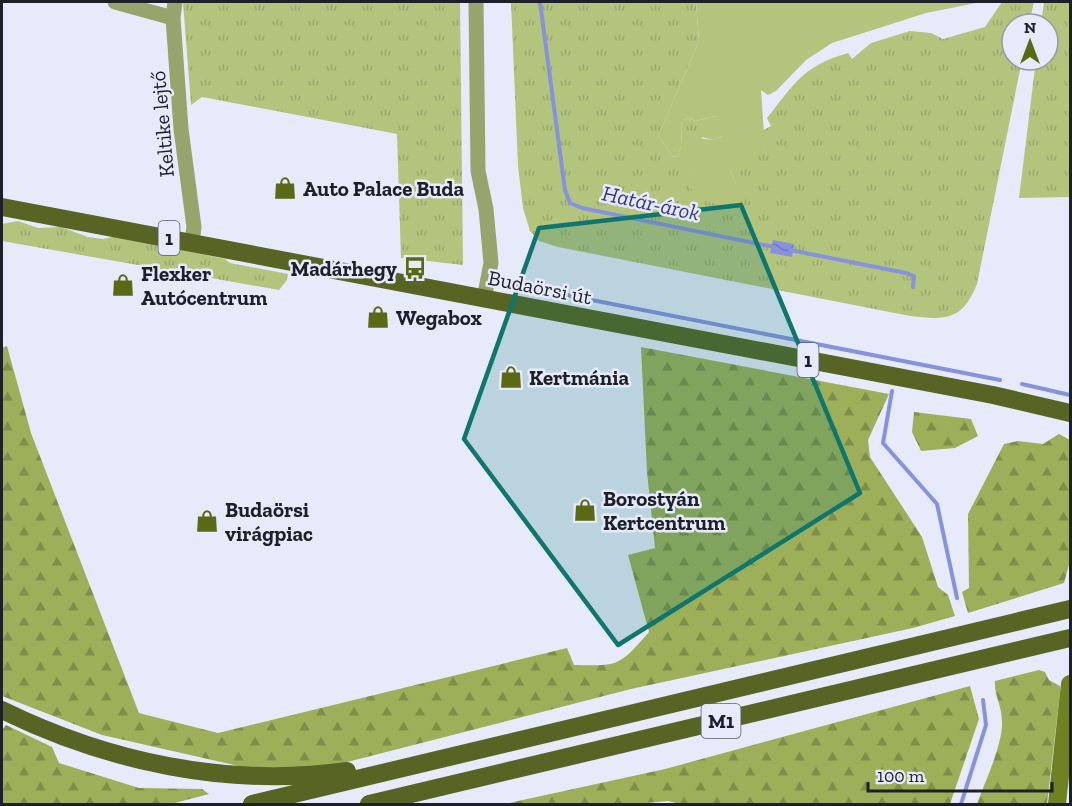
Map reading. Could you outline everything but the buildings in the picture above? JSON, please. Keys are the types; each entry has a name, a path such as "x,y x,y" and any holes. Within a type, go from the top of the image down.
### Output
{"main road":[{"name":"Budaörsi út","path":"2,207 1068,413"},
{"name":"M1","path":"252,804 1068,609"},
{"name":"M1","path":"369,804 1067,639"},
{"path":"2,710 60,735 115,754 213,774 267,777 327,774 444,758"}],"street":[{"path":"115,2 173,18"},
{"name":"Keltike lejtő","path":"175,2 173,18 181,129 194,227 192,242"},
{"path":"476,2 478,171 490,247 484,299"},
{"path":"1057,804 1071,684"}],"highlighted area":[{"path":"741,205 860,493 618,645 464,439 539,228"}],"green space":[{"path":"183,2 460,2 463,265 401,258 397,134 202,97 191,105"},
{"path":"511,2 696,2 699,41 658,136 673,157 678,156 681,146 682,120 689,118 696,121 715,116 723,127 722,136 712,140 702,137 691,173 693,177 736,185 730,170 765,148 762,131 771,126 767,118 793,85 810,70 848,53 852,59 871,43 910,31 931,33 943,39 985,27 1002,2 1034,2 1032,12 1000,12 1000,72 1020,72 977,284 965,305 951,315 934,318 910,316 558,247 539,241 530,231 523,208 518,166"},
{"path":"696,2 981,2 926,13 832,43 806,60 776,91 768,95 761,90 765,148 739,169 730,170 736,185 735,194 719,204 705,201 695,194 689,186 693,176 681,169 690,146 697,144 699,138 712,140 722,136 722,127 715,116 696,121 689,118 682,120 681,146 678,156 673,157 658,136 699,41"},
{"path":"1044,2 1070,2 1070,197 1019,198 1035,72 1060,72 1060,12 1043,12"},
{"path":"18,221 38,228 61,227 88,237 103,239 116,236 225,259 230,263 288,274 287,280 279,290 2,241 2,224"},
{"path":"7,346 31,433 139,713 218,733 567,648 574,665 610,664 624,658 649,632 628,555 655,548 647,472 641,347 889,394 868,440 870,457 922,537 938,587 948,595 955,616 913,628 631,689 320,769 243,767 102,735 2,696 2,348"},
{"path":"914,412 971,419 978,436 955,448 921,451 912,432"},
{"path":"1059,434 1070,440 1070,561 1064,583 968,613 962,592 969,588 968,514 1004,444 1018,441 1043,444"},
{"path":"1039,670 1045,672 1049,680 1060,686 1047,804 977,804 1001,736 1001,713 995,681"},
{"path":"970,686 979,719 950,804 680,804 668,801 635,804 505,804 665,769"},
{"path":"6,725 52,747 59,763 139,788 202,789 209,794 171,804 2,804 2,730"}],"water":[{"path":"773,240 794,244 792,257 770,253"}],"waterway":[{"name":"Határ-árok","path":"540,2 565,190 570,203 582,208 774,247"},
{"name":"Határ-árok","path":"790,250 906,273 914,276 913,287"},
{"path":"561,294 1000,380"},
{"path":"1022,384 1070,395"},
{"name":"Határ-árok","path":"892,391 883,443 937,504 957,598"},
{"name":"Határ-árok","path":"961,804 986,725 983,700"}],"place":[{"name":"Auto Palace Buda","path":"285,188"},
{"name":"Madárhegy","path":"415,268"},
{"name":"Flexker Autócentrum","path":"123,285"},
{"name":"Wegabox","path":"378,317"},
{"name":"Kertmánia","path":"511,377"},
{"name":"Borostyán Kertcentrum","path":"585,510"},
{"name":"Budaörsi virágpiac","path":"207,521"}]}
